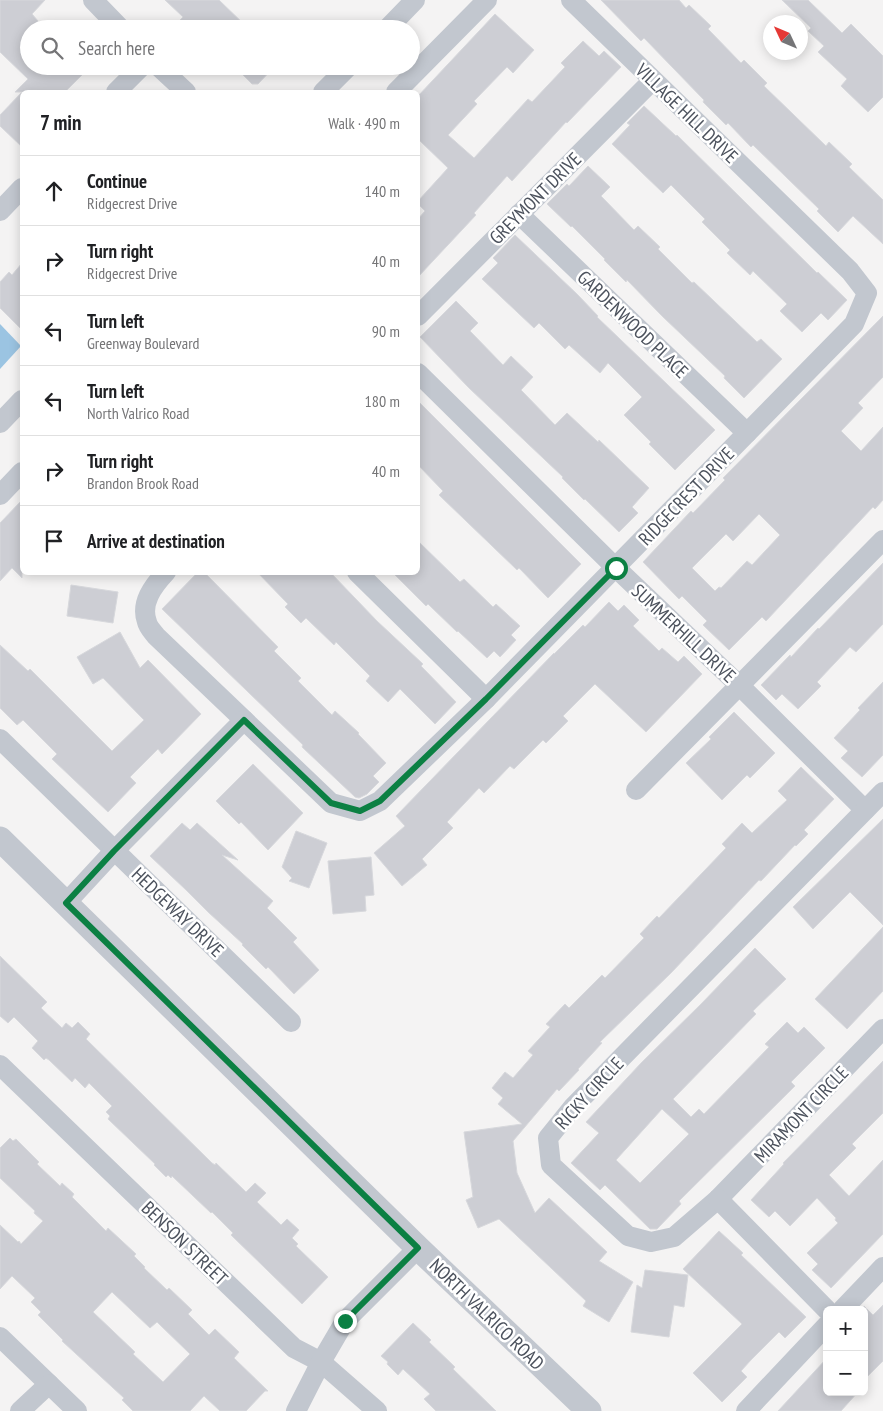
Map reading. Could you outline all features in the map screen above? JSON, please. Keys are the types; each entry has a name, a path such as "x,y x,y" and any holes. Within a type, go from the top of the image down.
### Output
{"street":[{"path":"92,0 112,20"},
{"path":"396,20 416,0"},
{"path":"420,68 487,0"},
{"name":"VILLAGE HILL DRIVE","path":"571,0 804,226"},
{"path":"118,90 133,75"},
{"path":"168,75 184,90"},
{"path":"325,90 341,75"},
{"path":"398,90 413,75"},
{"name":"GREYMONT DRIVE","path":"420,314 653,80"},
{"path":"0,211 20,190"},
{"name":"GARDENWOOD PLACE","path":"519,214 747,433"},
{"name":"RIDGECREST DRIVE","path":"244,720 331,803 360,811 380,801 486,699 854,324 867,293 850,271 804,226"},
{"name":"SUMMERHILL DRIVE","path":"420,375 865,810"},
{"path":"0,423 20,402"},
{"path":"0,495 20,474"},
{"path":"636,790 883,540"},
{"path":"66,903 114,851 244,720 156,636 147,623 145,603 156,582 163,575"},
{"path":"360,575 486,699"},
{"name":"HEDGEWAY DRIVE","path":"0,739 291,1022"},
{"path":"865,810 883,792"},
{"name":"RICKY CIRCLE","path":"718,1199 674,1237 651,1242 628,1236 551,1166 548,1138 573,1107 865,810"},
{"name":"NORTH VALRICO ROAD","path":"0,838 418,1248 589,1411"},
{"name":"MIRAMONT CIRCLE","path":"718,1199 883,1029"},
{"name":"BENSON STREET","path":"0,1065 294,1348 321,1362 377,1411"},
{"path":"718,1199 823,1306"},
{"path":"296,1411 345,1321 418,1248"},
{"path":"846,1306 883,1267"},
{"path":"746,1411 823,1329"},
{"path":"0,1337 77,1411"},
{"path":"20,1411 48,1384"}],"water":[{"path":"0,324 20,347 0,369"}],"building":[{"path":"0,0 45,0 32,14 37,20 20,20 20,71 0,52"},
{"path":"165,0 219,0 240,20 180,20 183,17"},
{"path":"601,0 679,0 686,8 689,5 711,26 708,29 741,63 744,60 767,83 764,86 826,146 829,142 852,164 849,167 883,200 883,244 853,216 838,232 817,211 819,209 753,145 751,147 728,123 726,125 644,38 641,41"},
{"path":"782,0 808,0 842,33 851,24 883,56 883,97 868,112 841,86 847,79 818,52 824,46 808,31 811,28 808,25 808,15 798,15"},
{"path":"495,14 534,50 513,73 507,67 474,101 477,104 448,135 474,158 528,99 532,102 565,67 561,63 583,41 599,56 604,51 621,67 566,122 512,181 507,176 474,213 476,215 420,275 420,217 425,211 420,206 420,199 448,168 420,141 420,94"},
{"path":"24,75 82,75 67,90 20,90 20,92 15,92 28,79"},
{"path":"243,75 266,75 258,84 252,84"},
{"path":"20,94 20,145 0,126 0,115"},
{"path":"644,106 677,135 817,273 847,300 828,320 821,313 802,332 780,311 787,304 753,271 750,275 727,253 730,250 702,222 705,219 671,185 663,193 612,144 630,125 627,123"},
{"path":"588,166 610,187 601,196 634,230 638,226 660,247 658,249 692,283 694,282 757,342 761,339 782,359 744,398 724,378 725,376 627,280 626,282 572,226 547,204 567,184 569,186"},
{"path":"515,235 715,430 675,470 624,415 642,397 608,363 600,373 569,345 565,349 539,323 534,328 482,279 498,263 493,258"},
{"path":"20,265 20,328 0,308 0,282 9,272 12,275"},
{"path":"456,301 478,323 470,331 503,365 511,356 533,377 521,390 555,425 567,413 598,442 599,440 649,488 632,507 638,513 619,532 469,388 420,337"},
{"path":"883,316 883,377 858,403 863,408 841,431 861,451 883,427 883,500 875,509 873,507 766,621 762,617 729,650 703,625 707,621 682,596 679,599 643,562 691,511 693,513 725,480 723,478","holes":["759,514 780,535 752,565 747,561 721,588 719,587 715,591 692,568 726,534 733,541"]},
{"path":"420,403 581,564 548,598 519,568 517,570 439,495 443,491 420,467"},
{"path":"20,502 20,575 22,575 22,578 12,568 0,581 0,523"},
{"path":"420,543 460,582 464,579 493,607 496,604 520,626 511,635 516,640 500,657 494,651 487,658 428,604 426,606 395,575 420,575"},
{"path":"883,563 883,624 856,652 850,647 817,682 821,686 798,709 782,694 776,700 761,685"},
{"path":"195,575 207,575 278,647 274,651 301,678 298,681 332,715 335,711 359,733 386,763 373,776 379,782 367,794 359,798 355,797 162,609"},
{"path":"260,575 333,575 377,621 423,664 421,666 456,702 435,724 400,689 388,702 366,681 370,676 336,642 334,645 306,618 301,623 285,607 288,604"},
{"path":"71,585 118,592 113,623 67,616"},
{"path":"609,602 618,611 624,605 639,620 633,626 659,651 662,648 678,662 684,656 702,674 646,732 595,684 563,716 568,721 546,743 543,740 514,769 510,766 484,793 479,788 447,822 453,828 422,859 427,865 402,886 374,853 405,826 396,816 554,653 583,625 585,627"},
{"path":"120,632 140,668 148,660 201,714 162,754 158,749 130,777 136,783 108,812 52,759 57,754 23,720 17,725 0,708 0,645 28,671 30,669 112,751 144,720 103,678 93,684 77,657"},
{"path":"883,682 883,755 862,777 841,758 848,751 834,738 860,710 858,708"},
{"path":"734,712 775,753 750,778 747,775 722,800 686,763 711,739 709,737"},
{"path":"253,764 303,813 268,850 241,822 239,824 216,801"},
{"path":"801,767 834,799 804,830 808,834 761,881 759,880 671,973 600,1042 602,1043 579,1070 559,1091 557,1089 513,1141 517,1173 535,1213 549,1198 607,1252 599,1261 633,1282 609,1322 583,1306 586,1301 499,1219 478,1228 466,1200 473,1197 464,1132 522,1124 498,1104 503,1098 492,1088 505,1072 513,1078 533,1055 528,1051 550,1027 546,1024 565,1004 569,1008 602,975 605,978 644,938 640,934 657,916 659,918 726,848 722,844 742,823 752,833 787,800 778,791"},
{"path":"883,819 883,925 850,892 813,929 793,907"},
{"path":"182,823 190,830 197,823 238,860 222,855 273,901 267,908 297,938 293,942 319,970 294,994 268,967 266,969 243,944 150,856"},
{"path":"296,831 327,843 309,888 289,881 292,878 282,867"},
{"path":"371,857 374,895 365,896 366,911 333,914 328,861"},
{"path":"883,927 883,991 847,1029 815,999"},
{"path":"755,948 786,979 753,1011 756,1014 673,1099 691,1117 699,1109 704,1114 769,1047 765,1044 787,1022 798,1033 804,1027 825,1048 791,1082 795,1086 679,1201 681,1204 657,1229 650,1229 605,1185 600,1190 571,1163 599,1133 586,1122 642,1062","holes":["662,1109 689,1134 640,1183 616,1160"]},
{"path":"0,956 47,1002 41,1008 62,1028 66,1023 72,1028 78,1022 90,1034 86,1039 212,1163 215,1165 216,1163 246,1192 255,1183 266,1193 257,1202 281,1225 287,1219 299,1230 292,1238 298,1244 296,1246 328,1277 302,1304 231,1235 233,1233 212,1212 172,1176 171,1178 168,1175 166,1177 108,1119 110,1116 106,1112 112,1106 89,1083 85,1088 75,1078 72,1082 49,1060 46,1058 44,1060 32,1048 38,1041 14,1017 8,1023 0,1016"},
{"path":"883,1061 883,1113 852,1144 856,1148 829,1175 849,1196 883,1160 883,1234 831,1288 812,1270 818,1264 807,1253 838,1223 835,1220 836,1218 817,1198 790,1226 775,1211 769,1217 751,1200 783,1163"},
{"path":"10,1138 13,1141 16,1139 39,1162 37,1164 60,1186 62,1183 74,1194 72,1197 106,1231 108,1228 136,1254 134,1256 144,1268 192,1310 188,1314 209,1335 215,1329 239,1352 234,1358 268,1391 265,1391 246,1411 220,1411 204,1396 190,1411 133,1411 122,1400 124,1398 62,1341 38,1315 41,1312 31,1302 35,1298 12,1276 0,1289 0,1225 21,1244 43,1221 0,1178 0,1148","holes":["112,1292 150,1328 157,1322 190,1354 163,1382 93,1312"]},
{"path":"719,1231 743,1253 741,1255 806,1317 785,1338 779,1332 751,1360 741,1371 747,1377 722,1402 693,1373 742,1324 683,1269"},
{"path":"645,1270 688,1275 684,1307 674,1305 669,1337 631,1332 637,1285 642,1288"},
{"path":"883,1305 883,1361 868,1376 868,1310 873,1315"},
{"path":"413,1323 431,1340 429,1342 455,1367 453,1369 496,1411 436,1411 424,1399 430,1394 403,1369 398,1375 387,1364 388,1362 381,1356"},
{"path":"823,1362 823,1396 854,1396 841,1411 778,1411"}],"route":[{"path":"345,1321 418,1248 66,903 114,851 244,720 331,803 360,811 380,801 486,699 616,568"}]}
